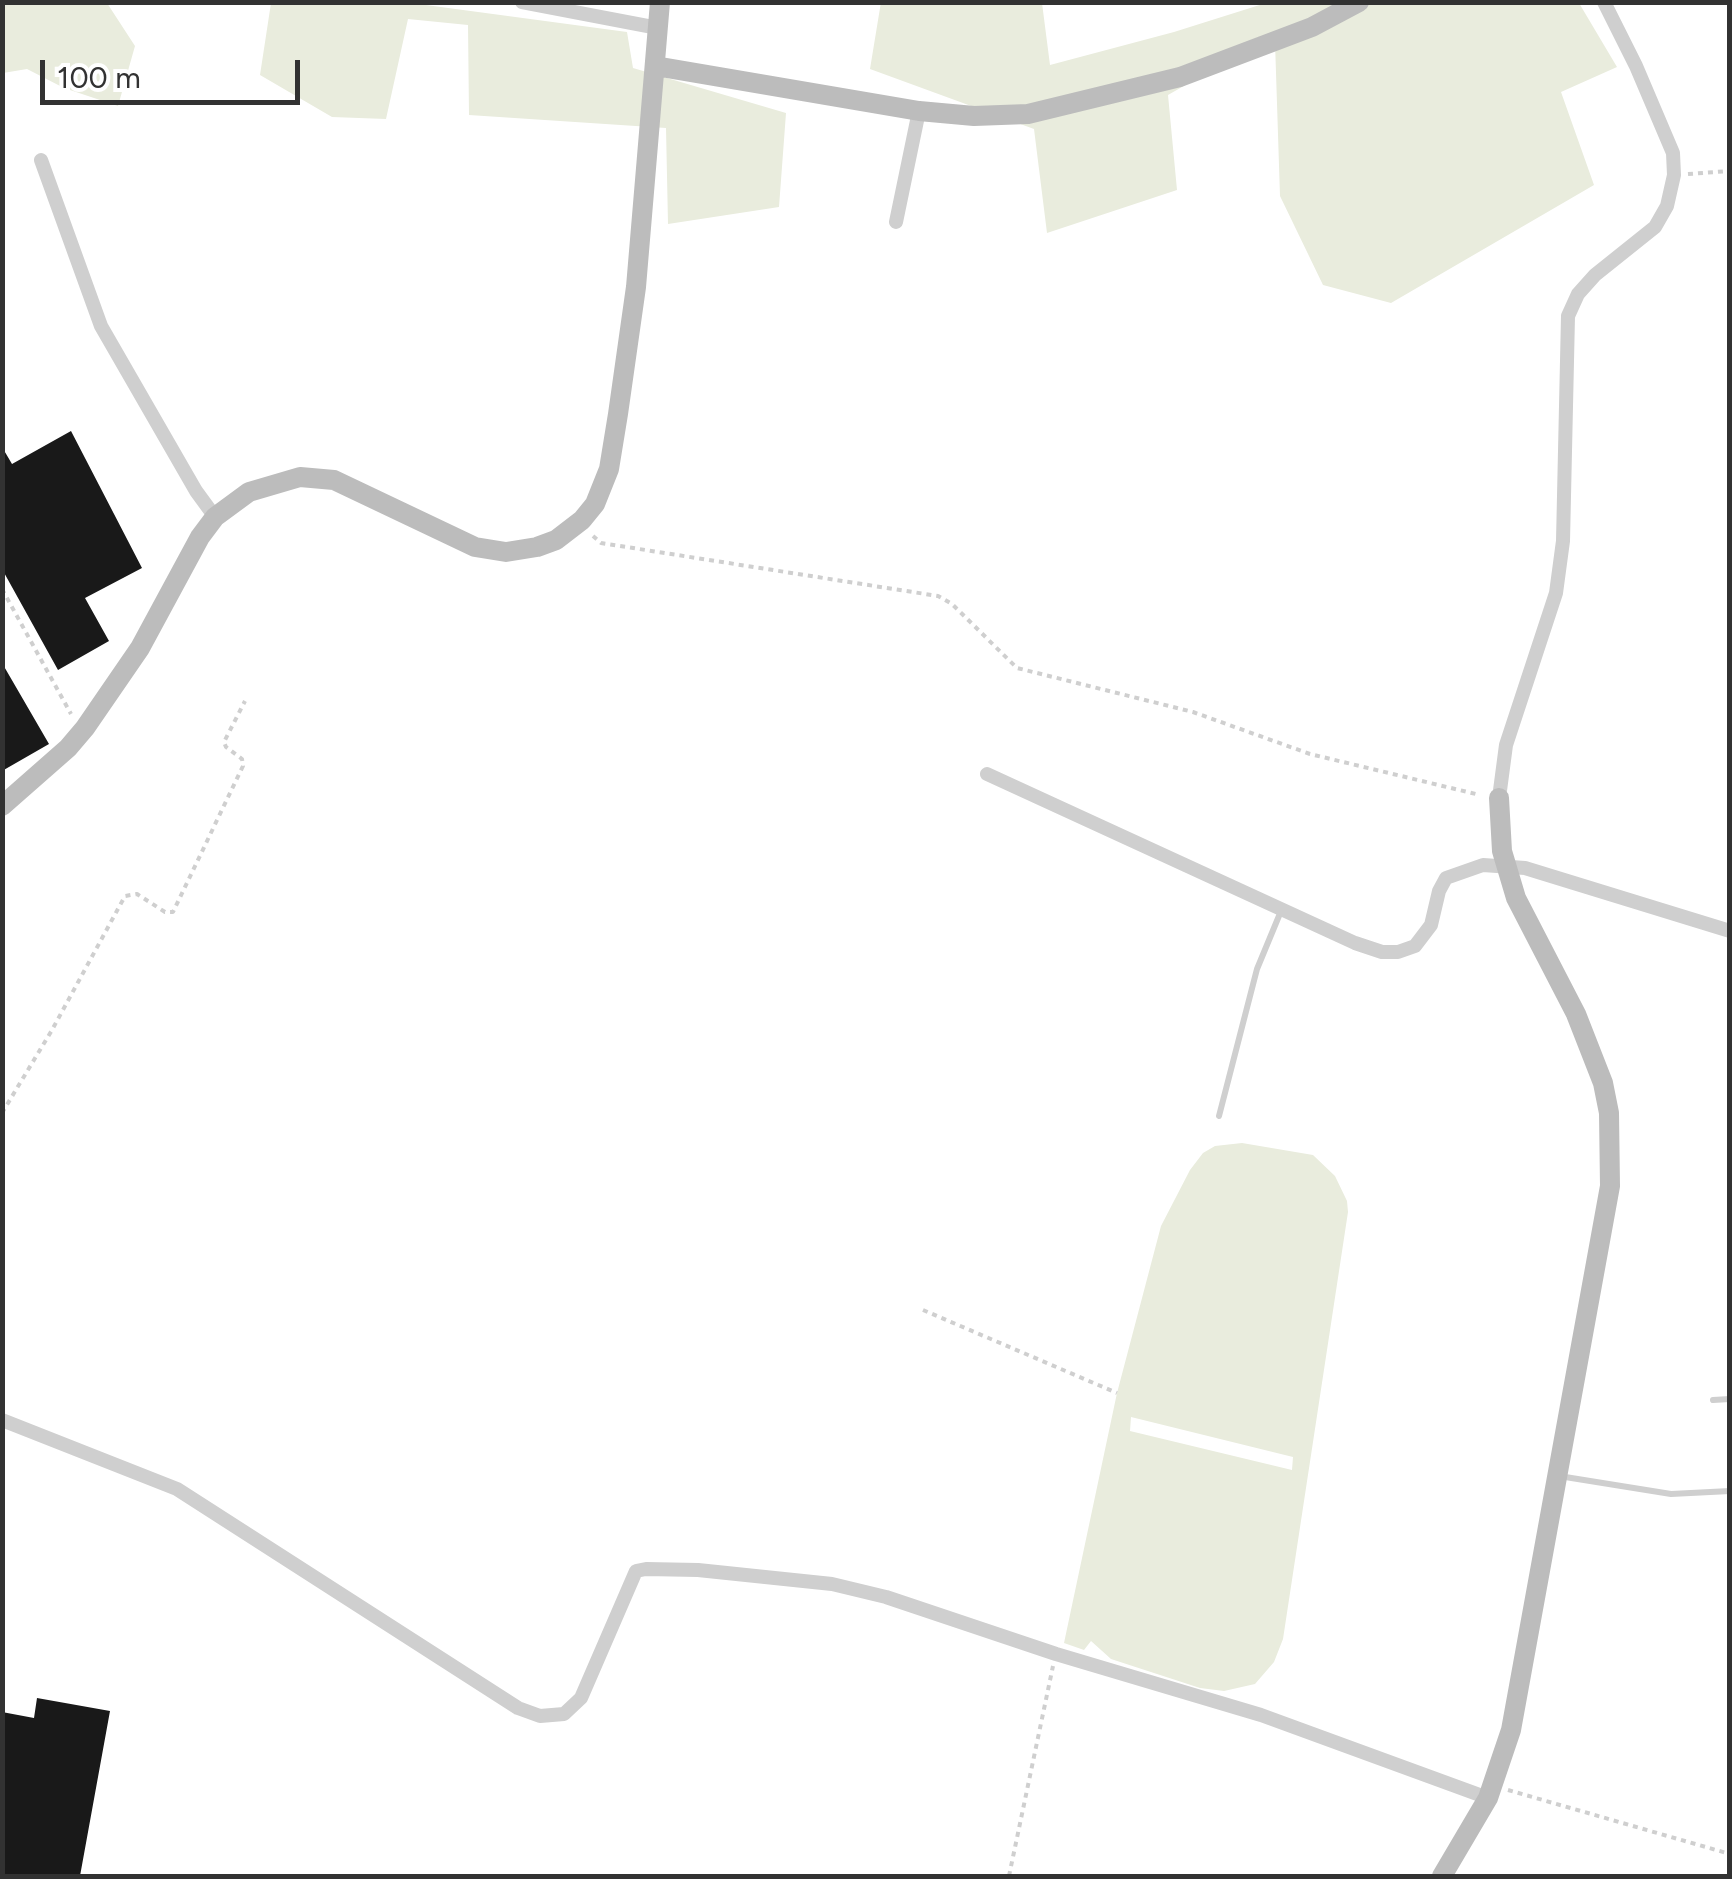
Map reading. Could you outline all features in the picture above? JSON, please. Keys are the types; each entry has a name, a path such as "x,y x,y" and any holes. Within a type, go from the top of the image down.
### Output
{"street":[{"path":"522,2 658,28"},
{"path":"2,806 85,728 140,648 200,537 215,517 249,492 300,477 334,480 457,539 491,551 520,552 556,540 595,504 609,470 636,287 660,2"},
{"path":"655,66 919,111 974,116 1028,114 1180,77 1312,27 1360,2"},
{"path":"1442,1876 1491,1791 1511,1730 1610,1186 1610,1113 1592,1050 1527,924 1506,865 1499,798 1506,744 1556,594 1564,541 1568,316 1578,294 1596,275 1654,227 1668,206 1674,176 1673,153 1604,2"},
{"path":"896,222 919,111"},
{"path":"41,160 101,326 196,492 215,517"},
{"path":"987,774 1382,952 1415,946 1423,938 1446,878 1483,865 1525,868 1730,931"},
{"path":"2,1420 177,1488 518,1708 540,1716 564,1714 581,1698 632,1578 636,1571 646,1569 832,1584 886,1597 1491,1791"}],"lane":[{"path":"1219,1116 1257,969 1282,910"},
{"path":"1713,1400 1730,1399"},
{"path":"1558,1476 1671,1494 1730,1491"}],"path":[{"path":"1674,176 1730,171"},
{"path":"578,523 601,543 938,596 952,604 1016,668 1193,712 1310,754 1499,798"},
{"path":"2,590 70,713 85,728"},
{"path":"2,1113 125,896 138,894 165,912 172,912 243,766 242,759 224,742 245,701"},
{"path":"923,1310 1117,1393"},
{"path":"1009,1876 1056,1654"},
{"path":"1491,1791 1730,1854"}],"shaded area":[{"path":"881,2 1042,3 1050,65 1266,3 1579,3 1617,67 1561,92 1594,185 1391,303 1323,285 1280,196 1275,42 1217,67 1168,95 1177,190 1047,233 1034,129 870,69"},
{"path":"2,3 107,3 135,46 118,106 64,88 27,69 3,73"},
{"path":"271,3 411,3 627,32 633,68 786,113 779,207 668,224 666,128 469,115 468,25 408,19 386,119 332,117 260,75"},
{"path":"1242,1143 1313,1155 1335,1176 1348,1212 1283,1639 1274,1662 1255,1684 1224,1691 1200,1688 1111,1659 1091,1641 1084,1650 1064,1643 1117,1393 1161,1226 1190,1170 1203,1153 1215,1146","holes":["1131,1417 1293,1457 1292,1470 1130,1431"]}],"building":[{"path":"71,431 142,568 85,598 109,641 58,670 2,569 2,447 12,464"},
{"path":"2,663 49,744 2,771"},
{"path":"37,1698 110,1711 80,1876 2,1876 2,1712 34,1718"}]}
